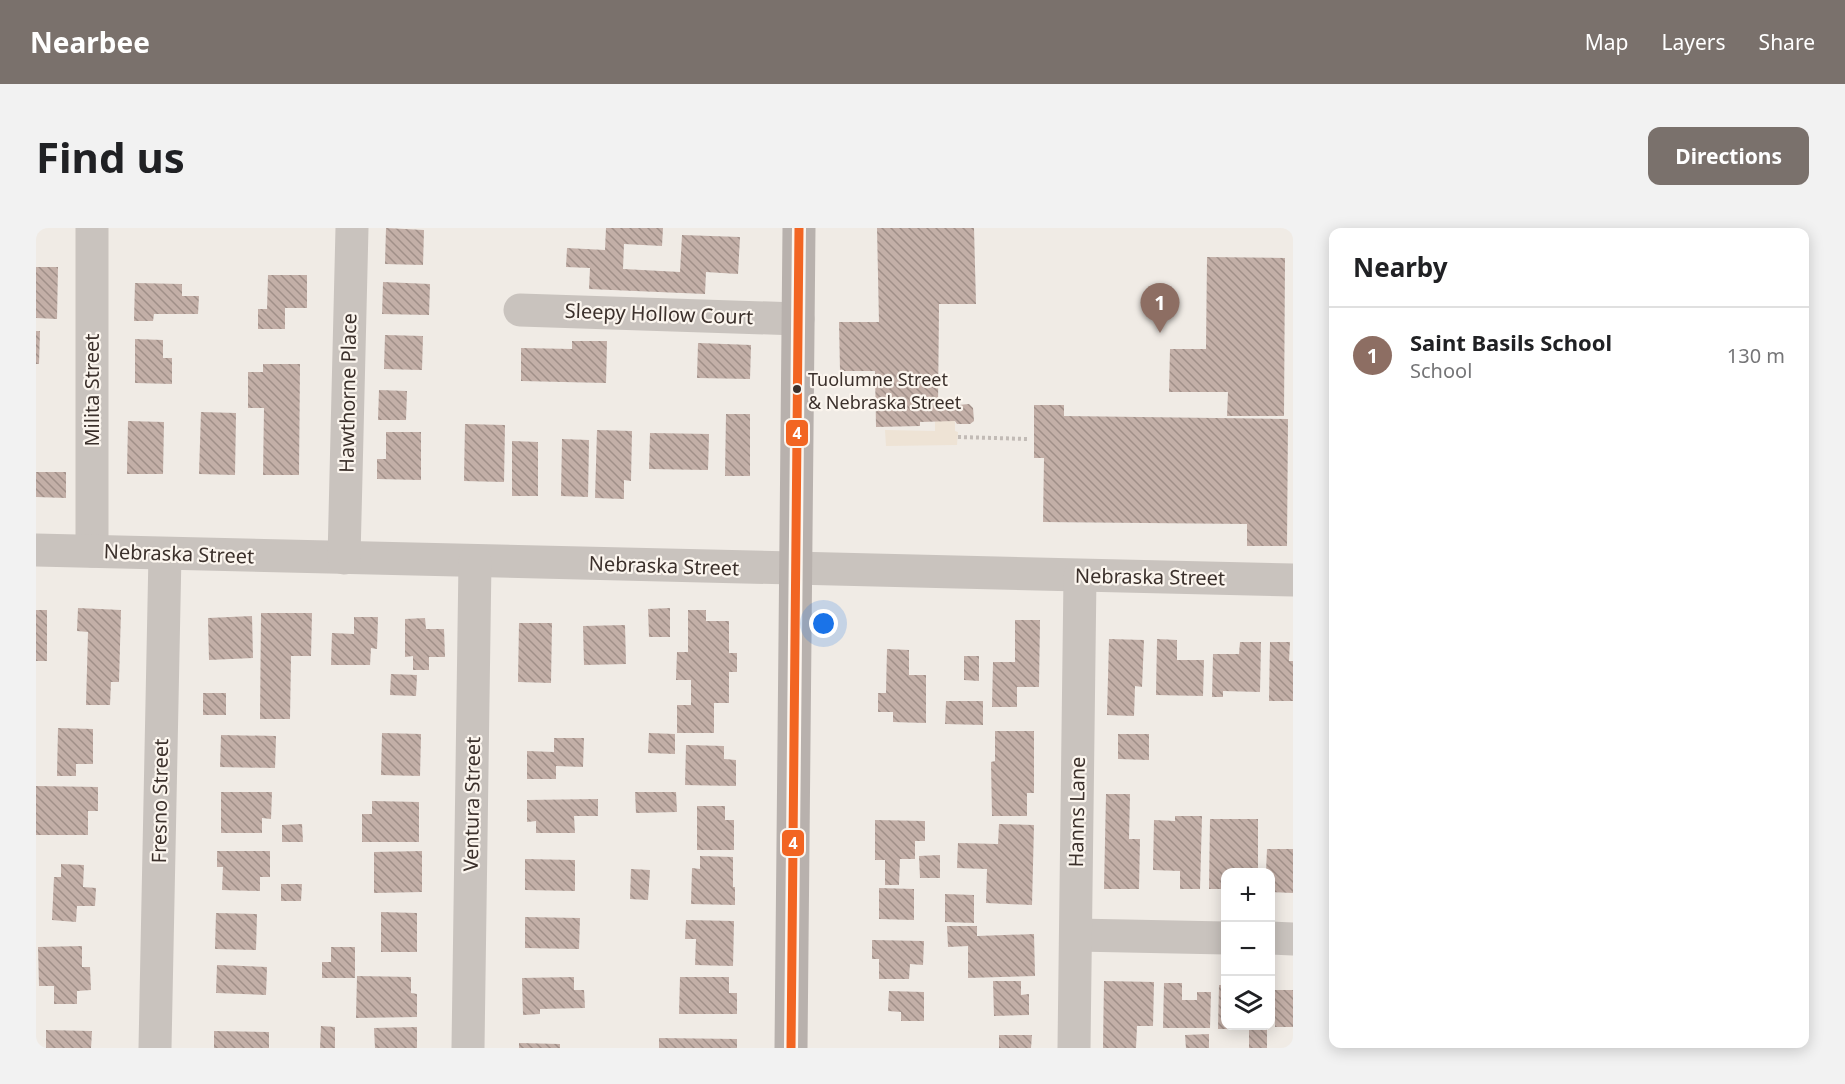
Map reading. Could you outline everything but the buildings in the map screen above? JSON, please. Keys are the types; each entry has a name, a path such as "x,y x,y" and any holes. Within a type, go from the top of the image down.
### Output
{"main road":[{"path":"791,1048 799,228"}],"street":[{"name":"Milita Street","path":"92,228 92,551"},
{"name":"Hawthorne Place","path":"344,558 352,228"},
{"name":"Sleepy Hollow Court","path":"520,310 798,319"},
{"name":"Nebraska Street","path":"36,550 1293,580"},
{"name":"Fresno Street","path":"155,1048 165,554"},
{"name":"Ventura Street","path":"468,1048 476,561"},
{"name":"Hanns Lane","path":"1074,1048 1080,576"},
{"path":"1076,935 1221,938"},
{"path":"1275,938 1293,939"}],"path":[{"path":"958,437 1028,439"}],"shaded area":[{"path":"935,421 955,421 955,431 958,432 957,445 886,446 885,430 935,431"}],"transit line":[{"name":"4","path":"791,1048 799,228"}],"place":[{"name":"Saint Basils School","path":"1160,333"},
{"name":"Tuolumne Street & Nebraska Street","path":"797,389"}]}
